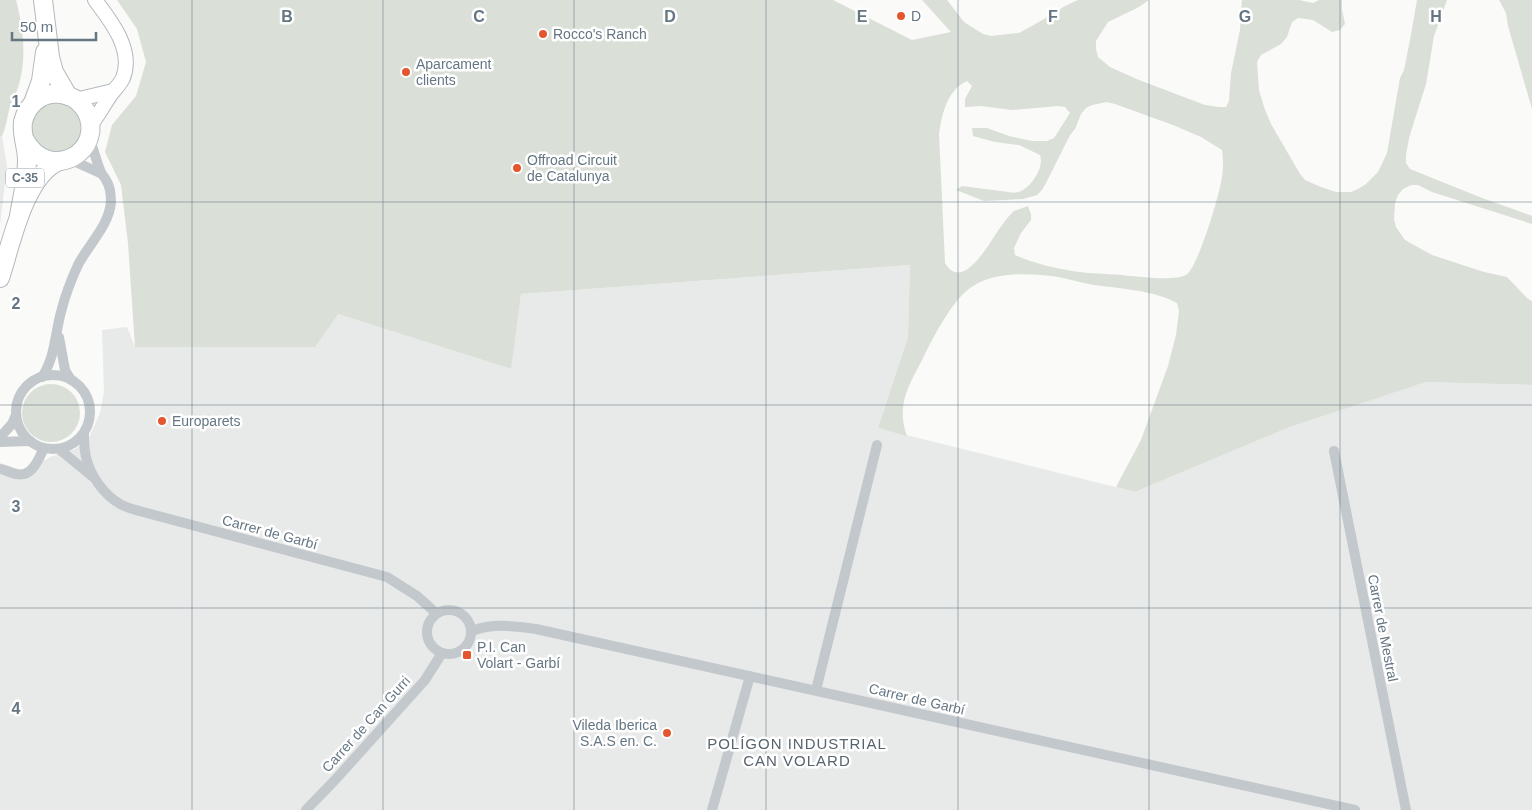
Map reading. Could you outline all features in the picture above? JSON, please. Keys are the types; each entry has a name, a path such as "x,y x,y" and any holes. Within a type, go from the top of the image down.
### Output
{"highway":[{"name":"C-35","path":"0,278 30,190 46,169 82,150 90,131 84,108 72,98 54,72 46,36 43,0"},
{"name":"C-35","path":"20,216 26,170 23,123 26,112 33,103 41,81 46,36"},
{"path":"33,103 42,97 52,94 72,98"},
{"name":"C-35","path":"25,140 33,152 45,160 64,160"}],"street":[{"path":"42,377 49,367 58,332 60,313 78,265 98,235 109,213 110,190 107,181 100,173 90,131 122,79 126,60 119,35 96,0"},
{"path":"72,98 113,91"},
{"path":"64,160 100,173"},
{"path":"58,332 65,370 72,381"},
{"path":"52,375 72,381 79,386 88,400 90,417 84,433 73,444 59,449 44,448 30,441 20,430 16,416 16,407 22,392 28,385 42,377 52,375"},
{"path":"0,437 12,424 16,416"},
{"name":"Carrer de Garbí","path":"84,433 85,456 96,480"},
{"path":"0,442 30,441"},
{"path":"816,690 877,445"},
{"path":"0,469 18,475 28,473 34,468 44,448"},
{"name":"Carrer de Garbí","path":"59,449 96,480 109,496 128,508 387,577 418,596 436,613"},
{"name":"Carrer de Mestral","path":"1334,451 1406,810"},
{"path":"452,609 460,612 469,621 472,631 469,642 461,650 449,654 442,653 432,646 427,634 427,627 436,613 452,609"},
{"name":"Carrer de Garbí","path":"472,631 483,627 501,625 536,629 1355,810"},
{"name":"Carrer de Can Gurri","path":"306,810 406,702 425,680 442,653"},
{"path":"712,810 750,676"}],"shaded area":[{"path":"0,0 16,0 21,21 23,53 19,84 2,136 0,136"},
{"name":"Offroad Circuit de Catalunya","path":"117,0 833,0 912,40 951,32 922,0 947,0 964,22 983,34 991,36 1019,33 1078,0 1149,0 1108,22 1096,41 1098,57 1110,67 1139,80 1205,105 1226,107 1229,101 1231,73 1240,30 1242,0 1299,0 1313,3 1319,0 1342,0 1345,24 1340,30 1332,32 1313,20 1298,18 1292,22 1287,37 1281,44 1261,55 1257,62 1259,90 1264,107 1271,124 1300,174 1305,180 1321,187 1336,192 1351,192 1366,184 1378,172 1387,153 1400,78 1404,70 1417,0 1447,0 1434,36 1426,84 1409,138 1406,163 1410,169 1532,216 1532,224 1432,192 1418,185 1411,185 1403,189 1398,195 1395,203 1394,219 1396,227 1405,240 1432,255 1484,272 1507,277 1532,301 1532,385 1426,382 1287,428 1135,492 1116,487 1141,440 1168,366 1176,335 1179,311 1177,303 1145,292 1056,277 1021,274 1001,276 982,281 965,292 937,330 908,388 903,406 904,425 907,436 878,428 908,337 910,265 521,294 511,369 338,314 315,347 135,347 128,243 121,185 105,152 112,125 136,96 146,62 137,29","holes":["967,81 972,86 965,99 965,107 981,106 1012,110 1058,106 1065,107 1070,113 1054,138 1047,141 1032,141 1009,136 987,128 972,128 973,136 995,142 1019,145 1040,155 1041,159 1041,164 1034,179 1019,192 1012,193 962,186 956,190 984,201 1023,199 1037,195 1046,183 1081,114 1092,105 1107,102 1115,104 1201,137 1222,150 1222,173 1218,195 1196,261 1186,275 1181,277 1151,278 1088,273 1051,267 1015,255 1014,248 1021,233 1031,220 1028,206 1014,211 1009,216 981,256 967,270 952,271 945,263 939,134 944,111 950,96 960,85"]},
{"path":"1499,0 1532,0 1532,109 1506,13"},
{"path":"60,101 76,108 84,124 81,141 60,155 43,151 33,138 31,129 32,120 42,105"},
{"path":"0,136 2,136 7,166 0,225"},
{"path":"910,265 908,337 878,428 1135,492 1287,428 1426,382 1532,385 1532,810 0,810 0,463 22,470 28,467 34,458 46,460 75,449 89,438 100,413 104,392 102,330 127,327 135,347 338,314 510,369 521,294"},
{"path":"51,384 62,386 75,397 80,413 78,424 67,437 51,442 40,440 27,429 22,413 24,402 35,389"}],"place":[{"name":"D","path":"901,16"},
{"name":"Rocco's Ranch","path":"543,34"},
{"name":"Aparcament clients","path":"406,72"},
{"name":"Offroad Circuit de Catalunya","path":"517,168"},
{"name":"Europarets","path":"162,421"},
{"name":"P.I. Can Volart - Garbí","path":"467,655"},
{"name":"Vileda Iberica S.A.S en. C.","path":"667,733"}],"district":[{"name":"POLÍGON INDUSTRIAL CAN VOLARD","path":"797,752"}]}
